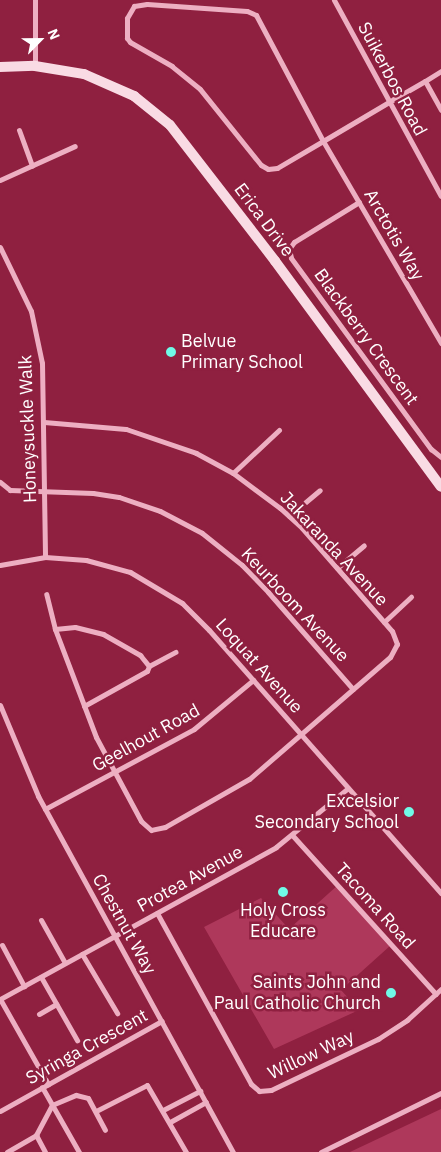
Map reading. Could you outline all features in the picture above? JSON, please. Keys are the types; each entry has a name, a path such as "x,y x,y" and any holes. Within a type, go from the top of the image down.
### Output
{"main road":[{"name":"Erica Drive","path":"0,67 35,66 84,74 118,88 151,109 178,133 441,487"}],"street":[{"path":"35,0 35,66"},
{"name":"Suikerbos Road","path":"334,0 387,103 441,196"},
{"name":"Arctotis Way","path":"323,141 277,168 261,165 200,89 172,66 130,42 126,31 130,10 148,4 247,11 256,15 323,141 441,342"},
{"path":"323,141 441,71"},
{"path":"425,81 441,110"},
{"path":"19,130 32,166"},
{"path":"0,180 75,146"},
{"name":"Blackberry Crescent","path":"359,202 294,242 290,248 291,258 431,449 441,457"},
{"name":"Honeysuckle Walk","path":"0,247 24,290 34,320 42,363 45,557"},
{"name":"Jakaranda Avenue","path":"44,422 126,430 196,453 233,473 289,516 384,622 397,644 390,657 353,689"},
{"path":"233,473 279,430"},
{"name":"Keurboom Avenue","path":"0,482 10,490 45,490 119,498 160,511 202,533 255,578 353,689"},
{"path":"289,516 320,490"},
{"path":"337,568 364,545"},
{"name":"Loquat Avenue","path":"0,565 45,557 86,560 112,566 165,591 209,630 441,893"},
{"path":"46,594 55,629 84,706 114,772 144,825 156,830 249,780 353,689"},
{"path":"384,622 411,597"},
{"path":"55,629 75,627 103,634 140,655 149,666"},
{"path":"84,706 147,671 149,666 175,652"},
{"name":"Geelhout Road","path":"45,809 205,722 253,680"},
{"name":"Chestnut Way","path":"0,705 18,753 45,809 233,1152"},
{"name":"Protea Avenue","path":"115,936 293,836 348,788"},
{"name":"Tacoma Road","path":"293,836 436,994"},
{"name":"Willow Way","path":"156,913 251,1084 259,1091 271,1090 378,1039 407,1020 441,990"},
{"path":"41,920 65,963"},
{"path":"79,1152 52,1105 45,1086 0,999 115,936"},
{"path":"2,946 24,986"},
{"path":"82,954 116,1013"},
{"path":"41,977 77,1040"},
{"path":"39,1014 56,1004"},
{"name":"Syringa Crescent","path":"0,1110 162,1021"},
{"path":"96,1111 147,1085 186,1152"},
{"path":"163,1110 200,1091"},
{"path":"321,1152 441,1093"},
{"path":"7,1152 36,1135 52,1105 64,1098 84,1095 96,1111 105,1130"},
{"path":"170,1122 206,1102"},
{"path":"36,1135 43,1151"}],"shaded area":[{"path":"338,885 391,945 341,990 359,1010 274,1049 204,927 261,898 289,929"},
{"path":"441,1109 441,1152 350,1152"}],"place":[{"name":"Belvue Primary School","path":"171,352"},
{"name":"Excelsior Secondary School","path":"409,812"},
{"name":"Holy Cross Educare","path":"283,892"},
{"name":"Saints John and Paul Catholic Church","path":"391,993"}]}
